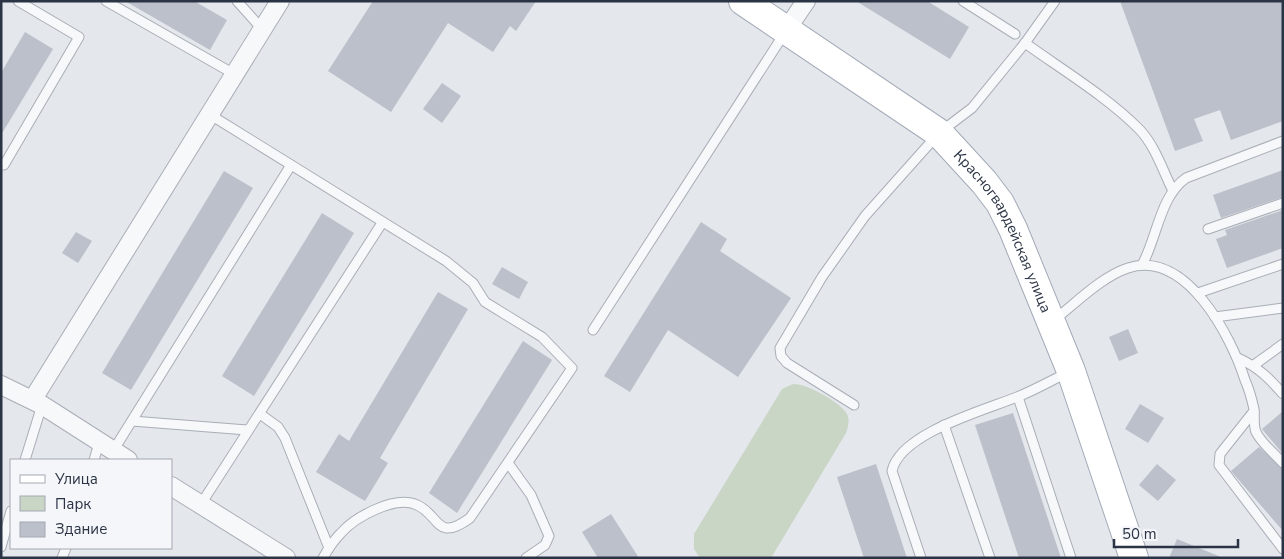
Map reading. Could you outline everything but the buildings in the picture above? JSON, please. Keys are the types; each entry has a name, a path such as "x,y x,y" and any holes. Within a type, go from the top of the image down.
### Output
{"main road":[{"name":"Красногвардейская улица","path":"743,1 939,133 984,182 1000,203 1014,229 1071,371 1134,558"}],"street":[{"path":"38,402 209,114 280,1"},
{"path":"787,29 806,1"},
{"path":"1,385 38,402 126,459"},
{"path":"172,487 286,558"}],"lane":[{"path":"4,165 79,37 18,1"},
{"path":"106,1 234,74"},
{"path":"237,1 262,29"},
{"path":"963,1 1015,34"},
{"path":"854,405 787,362 780,356 780,348 822,277 865,216 939,133 972,108 1025,43 1055,1"},
{"path":"593,330 787,29"},
{"path":"1025,43 1085,86 1140,130 1151,146 1173,191"},
{"path":"209,114 446,262 473,283 485,302 542,337 572,368 470,518 460,525 448,528 437,525 426,511 416,504 403,502 371,511 355,521 341,532 323,558"},
{"path":"1142,265 1151,250 1169,197 1186,178 1283,141"},
{"path":"95,459 132,421 291,165"},
{"path":"1208,229 1283,202"},
{"path":"201,504 382,222"},
{"path":"1198,293 1283,264"},
{"path":"1052,322 1107,279 1127,268 1142,265 1164,268 1198,293 1215,316 1238,358 1254,411 1256,432 1283,463"},
{"path":"1215,316 1283,308"},
{"path":"1254,365 1283,344"},
{"path":"1238,358 1254,365 1283,394"},
{"path":"921,558 892,471 894,462 899,455 966,414 1018,397 1071,371"},
{"path":"1018,397 1071,558"},
{"path":"26,459 38,402"},
{"path":"1254,411 1220,454 1219,466 1283,549"},
{"path":"260,414 278,427 285,438 329,548"},
{"path":"132,421 248,430"},
{"path":"944,426 990,558"},
{"path":"508,463 531,495 549,536 545,545 526,558"},
{"path":"1,547 10,515"}],"green space":[{"path":"793,384 822,394 838,404 847,414 848,426 846,433 771,558 700,558 694,549 694,534 782,389"}]}
